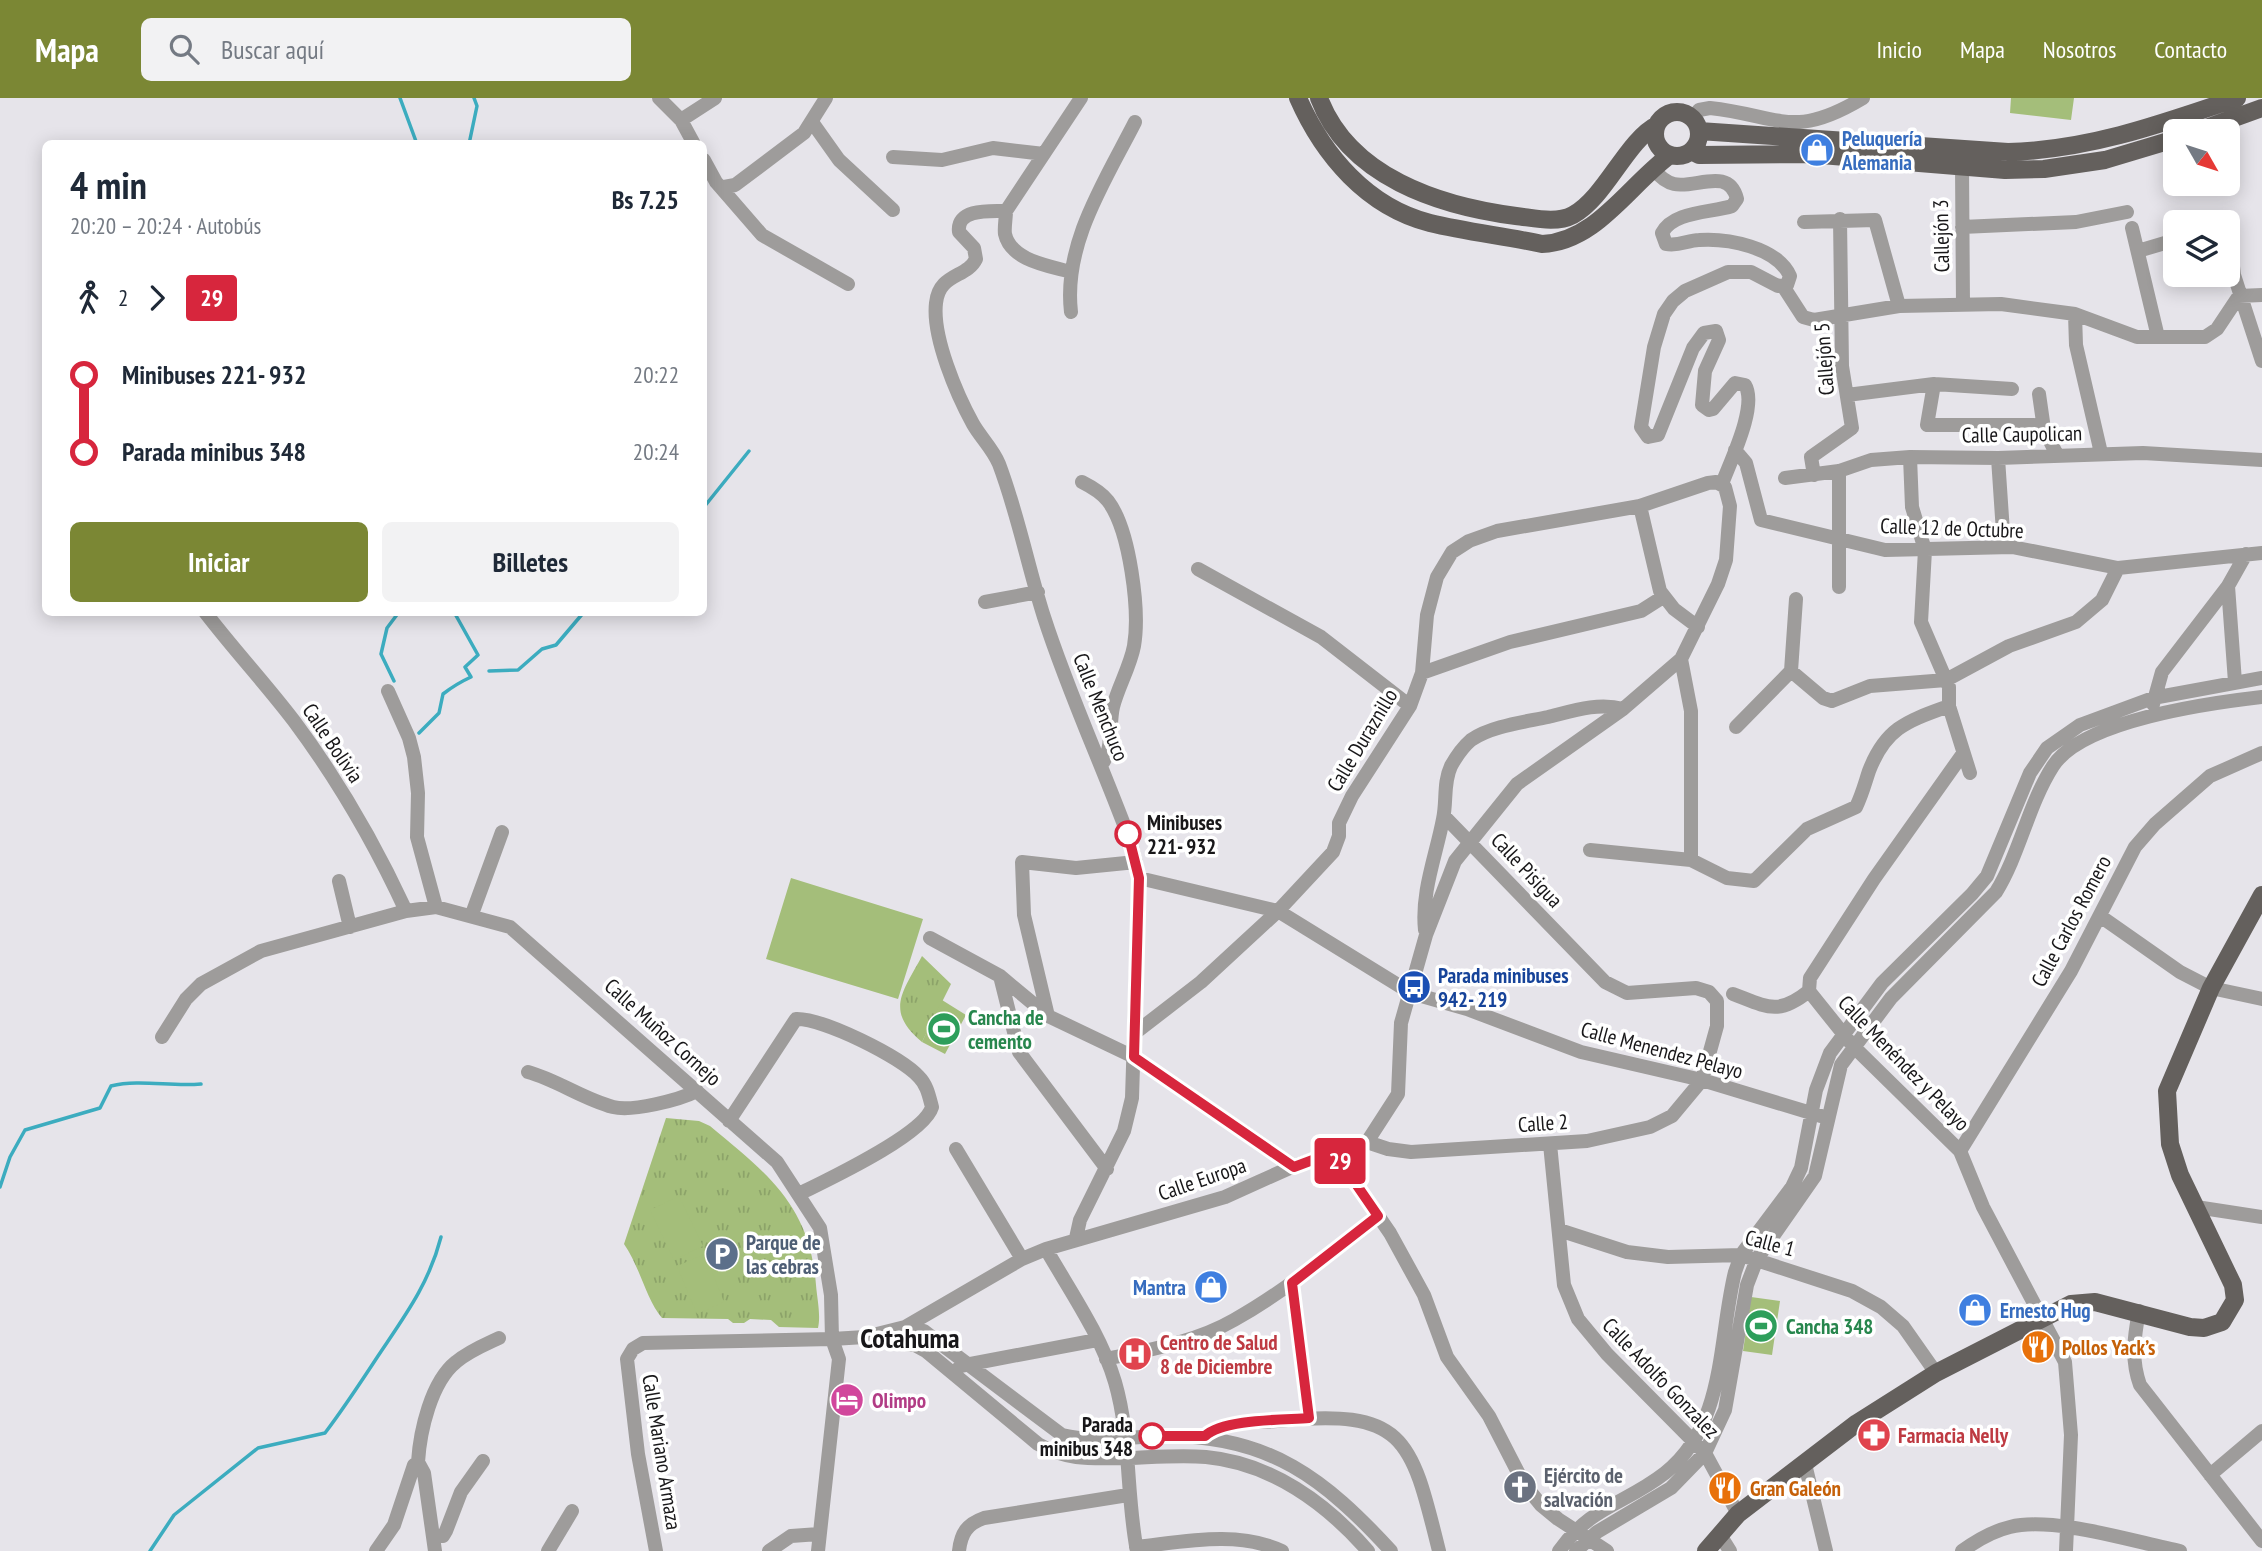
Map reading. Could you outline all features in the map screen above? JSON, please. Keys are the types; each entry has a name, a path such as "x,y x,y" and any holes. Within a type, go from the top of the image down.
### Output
{"main road":[{"path":"1298,98 1326,152 1365,189 1403,214 1462,230 1542,244 1560,243 1585,231 1652,168 1670,155"},
{"path":"1319,98 1334,128 1352,147 1371,164 1413,190 1445,204 1476,211 1550,219 1565,218 1582,208 1651,128 1673,112 1696,125 2007,152 2045,151 2100,142 2237,98"},
{"path":"2231,119 2262,108"},
{"path":"1657,125 1656,139 1670,155 1677,156 1696,146 1696,125"},
{"path":"1691,151 1699,155 1809,155 2043,169 2105,160 2163,143"},
{"path":"1706,1551 1738,1514 1857,1423 1936,1373 2071,1304 2095,1302 2204,1328 2222,1322 2235,1300 2233,1285 2170,1144 2168,1091 2172,1073 2211,988 2262,895"}],"street":[{"path":"659,98 681,120 692,140"},
{"path":"681,120 715,98"},
{"path":"724,187 735,185 804,133 826,98"},
{"path":"1072,272 1024,257 1011,246 1005,234 1006,211 1081,98"},
{"path":"1696,125 1699,110 1710,108 1792,124 1838,113 1863,98"},
{"path":"812,122 839,160 893,210"},
{"path":"1072,312 1069,289 1079,236 1135,122"},
{"path":"893,157 942,160 993,148 1044,154"},
{"path":"707,166 716,182 724,187 762,235 848,285"},
{"name":"Callejón 3","path":"1962,166 1963,305"},
{"path":"1652,168 1675,185 1720,181 1732,188 1737,199 1732,206 1668,224 1662,233 1664,242 1674,246 1697,240 1720,240 1757,250 1784,266 1789,281 1783,286"},
{"name":"Calle Menchuco","path":"1006,211 982,211 968,215 960,224 959,232 974,248 976,259 970,266 950,276 942,287 936,301 936,321 942,348 973,424 998,461 1059,659 1102,764 1139,878 1134,1057 1129,1117 1107,1169 1080,1220 1076,1238"},
{"path":"1962,227 2076,222 2127,212"},
{"name":"Callejón 5","path":"1814,475 1811,457 1852,428 1842,366 1840,219"},
{"path":"1804,222 1875,220 1899,306"},
{"path":"2132,228 2158,337"},
{"path":"2138,251 2163,244"},
{"path":"1367,1142 1398,1094 1401,1023 1426,935 1446,879 1470,840 1517,784 1623,709 1681,659 1698,627 1726,560 1730,506 1722,484 1735,450 1748,402 1745,385 1739,382 1732,385 1713,409 1709,410 1702,405 1705,371 1719,340 1714,330 1704,333 1693,348 1658,435 1653,438 1643,433 1641,428 1654,347 1664,314 1673,301 1706,281 1728,272 1751,272 1783,286 1803,317 1814,320 1843,318 1899,306 2001,304 2075,314 2137,337 2205,337 2217,329 2243,294"},
{"path":"2239,287 2262,361"},
{"path":"2243,294 2262,295"},
{"path":"2075,314 2076,345 2101,453"},
{"path":"1934,384 1927,425 2034,425 2044,429"},
{"path":"1847,395 1934,384 2012,389"},
{"path":"2039,394 2044,429 2057,455"},
{"name":"Calle 12 de Octubre","path":"1735,450 1746,463 1761,520 1885,550 2004,547 2118,568 2262,553"},
{"name":"Calle Caupolican","path":"1786,478 1839,471 1871,460 1910,457 1998,458 2143,453 2262,460"},
{"path":"1910,457 1912,507 1925,550 1921,622 1946,680 1962,755 1970,773"},
{"path":"1998,458 2004,547"},
{"path":"1839,471 1839,587"},
{"path":"1082,482 1096,489 1108,501 1116,517 1123,535 1135,602 1134,645 1114,706 1108,754 1102,764"},
{"path":"1698,627 1663,597 1640,506 1708,483 1722,484"},
{"name":"Calle Duraznillo","path":"1135,1033 1201,982 1278,911 1333,852 1339,836 1339,822 1352,796 1410,706 1422,673 1430,603 1437,577 1452,552 1469,541 1497,531 1640,506"},
{"path":"2152,716 2153,698 2162,672 2228,586 2246,554"},
{"path":"1791,671 1822,698 1832,701 1870,686 1946,680 2009,646 2076,622 2102,600 2118,568"},
{"path":"1198,569 1321,637 1410,706"},
{"path":"2228,586 2235,682"},
{"path":"985,602 1038,592"},
{"path":"1422,673 1510,642 1641,611 1663,597"},
{"path":"1736,727 1791,671 1796,599"},
{"name":"Calle Bolivia","path":"208,616 248,668 269,688 327,768 381,857 406,911"},
{"path":"1681,659 1691,711 1691,860"},
{"path":"1559,1551 1574,1530 1600,1510 1666,1472 1700,1447 1709,1411 1729,1294 1741,1255 1792,1187 1807,1148 1822,1069 1842,1034 1898,965 1972,894 1987,876 2030,773 2048,748 2080,725 2153,698 2262,678"},
{"path":"388,691 412,747 418,793 421,859 436,907"},
{"path":"1576,1551 1587,1539 1671,1488 1725,1409 1747,1285 1757,1259 1815,1176 1838,1075 1853,1046 1920,965 1996,892 2008,874 2043,783 2061,756 2084,740 2152,716 2192,706 2262,697"},
{"path":"1590,850 1691,860 1727,878 1754,881 1807,829 1856,807 1878,747 1888,735 1902,725 1950,706"},
{"path":"1426,935 1423,910 1444,816 1445,788 1452,766 1472,740 1488,732 1587,708 1623,709"},
{"name":"Calle Carlos Romero","path":"1960,1151 2071,971 2120,871 2155,824 2210,776 2262,753"},
{"name":"Calle Menéndez y Pelayo","path":"1962,755 1867,890 1810,978 1809,991 1853,1046 1960,1151 1983,1207 2065,1362 2070,1398 2066,1551"},
{"name":"Calle Pisigua","path":"1444,816 1605,982 1627,993 1686,987 1703,990 1714,996 1719,1004 1717,1026 1702,1080"},
{"path":"472,914 502,832"},
{"path":"1048,1016 1024,915 1022,862 1076,867 1136,862"},
{"name":"Calle Menendez Pelayo","path":"1139,878 1278,911 1411,993 1467,1009 1581,1052 1702,1080 1829,1118"},
{"path":"339,881 350,928"},
{"name":"Calle Muñoz Cornejo","path":"162,1037 186,999 201,984 261,951 406,911 436,907 472,914 510,927 776,1163 820,1228 827,1254 832,1339 839,1359 818,1551"},
{"path":"2100,916 2180,972 2211,988 2262,999"},
{"path":"930,938 1000,976 1048,1016 1134,1057 1294,1167"},
{"path":"1000,976 1018,1052 1107,1169"},
{"path":"1733,994 1772,1009 1794,1004 1809,991"},
{"path":"729,1121 796,1019 818,1024 855,1039 899,1062 920,1078 932,1107 925,1121 855,1167 799,1194"},
{"path":"528,1072 614,1107 682,1099 697,1091"},
{"name":"Calle 2","path":"1367,1142 1388,1149 1411,1152 1550,1144 1625,1134 1664,1121 1684,1103 1702,1080"},
{"name":"Calle Europa","path":"905,1327 1022,1259 1046,1249 1076,1238 1225,1197 1294,1167 1367,1142"},
{"name":"Calle Adolfo Gonzalez","path":"1550,1144 1564,1285 1578,1318 1607,1354 1700,1447 1738,1514"},
{"path":"956,1149 1022,1259"},
{"path":"1334,1152 1378,1216 1424,1295 1447,1357 1489,1416 1524,1484 1541,1505 1607,1551"},
{"path":"2196,1207 2262,1217"},
{"path":"1106,1359 1164,1347 1233,1321 1292,1283 1378,1216"},
{"name":"Calle 1","path":"1559,1230 1627,1252 1668,1257 1741,1255 1852,1291 1881,1307 1903,1326 1936,1373"},
{"path":"1046,1249 1097,1340 1115,1383 1125,1436 1128,1495 1137,1549 1213,1538 1252,1542 1282,1551"},
{"path":"1292,1283 1309,1418"},
{"name":"Calle Europa","path":"915,1345 944,1304"},
{"path":"2138,1311 2133,1343 2135,1370 2140,1385 2262,1541"},
{"path":"832,1339 865,1336 905,1327 924,1331 1062,1435 1085,1441 1125,1436 1205,1436 1256,1449 1311,1475 1356,1512 1391,1551"},
{"path":"896,1343 905,1327"},
{"path":"865,1336 915,1345 1038,1444 1055,1454 1080,1460 1206,1457 1265,1472 1300,1489 1324,1507 1368,1551"},
{"path":"435,1544 424,1473 418,1461 420,1432 454,1363 499,1338"},
{"name":"Calle Mariano Armaza","path":"656,1551 638,1454 627,1359 633,1349 643,1343 832,1339"},
{"path":"948,1369 1097,1340"},
{"path":"1205,1436 1211,1430 1233,1425 1309,1418 1364,1421 1377,1425 1396,1437 1413,1461 1439,1551"},
{"path":"2210,1475 2262,1431"},
{"path":"376,1551 394,1525 414,1465 418,1461"},
{"path":"435,1544 446,1531 461,1492 482,1461"},
{"path":"1805,1464 1826,1551"},
{"path":"959,1551 961,1539 969,1525 984,1518 1128,1495"},
{"path":"548,1551 572,1511"},
{"path":"1962,1551 1987,1535 2010,1527 2031,1524 2066,1528 2180,1551"},
{"path":"769,1551 792,1536 819,1534"},
{"path":"1720,1535 1730,1551"}],"green space":[{"path":"2011,98 2074,98 2071,120 2010,113"},
{"path":"791,878 923,919 898,999 766,959"},
{"path":"922,956 951,984 922,1042 911,1031 900,1011 903,991"},
{"name":"Cancha de cemento","path":"942,1000 966,1015 945,1054 922,1042"},
{"name":"Parque de las cebras","path":"666,1118 699,1121 710,1126 750,1160 782,1194 805,1234 812,1257 818,1328 779,1327 771,1320 750,1319 744,1323 733,1323 728,1319 662,1318 656,1310 624,1244"},
{"path":"679,1196 703,1246 674,1260 650,1210"},
{"path":"705,1254 724,1302 697,1314 677,1266"},
{"name":"Cancha 348","path":"1751,1297 1780,1301 1772,1355 1743,1351"}],"waterway":[{"path":"400,98 416,140"},
{"path":"470,140 477,106 474,98"},
{"path":"707,503 749,451"},
{"path":"394,681 381,654 387,628 396,616"},
{"path":"419,733 439,713 443,694 471,677 465,667 478,655 456,616"},
{"path":"489,671 518,670 542,649 556,645 581,616"},
{"path":"0,1187 10,1157 25,1130 100,1108 111,1086 133,1083 201,1084"},
{"path":"150,1551 174,1515 258,1448 325,1433 415,1300 430,1270 441,1237"}],"bus line":[{"name":"29","path":"1128,834 1139,878 1134,1057 1205,1103 1294,1167 1334,1152 1378,1216 1292,1283 1309,1418 1233,1425 1211,1430 1205,1436 1152,1436"}],"place":[{"name":"Peluquería Alemania","path":"1817,150"},
{"name":"Minibuses 221- 932","path":"1128,834"},
{"name":"Parada minibuses 942- 219","path":"1414,987"},
{"name":"Cancha de cemento","path":"944,1029"},
{"name":"Parque de las cebras","path":"722,1254"},
{"name":"Mantra","path":"1211,1287"},
{"name":"Ernesto Hug","path":"1975,1310"},
{"name":"Cancha 348","path":"1761,1326"},
{"name":"Pollos Yack’s","path":"2038,1347"},
{"name":"Centro de Salud 8 de Diciembre","path":"1135,1354"},
{"name":"Olimpo","path":"847,1400"},
{"name":"Farmacia Nelly","path":"1874,1435"},
{"name":"Parada minibus 348","path":"1152,1436"},
{"name":"Ejército de salvación","path":"1520,1487"},
{"name":"Gran Galeón","path":"1725,1488"}],"district":[{"name":"Cotahuma","path":"910,1337"}]}
